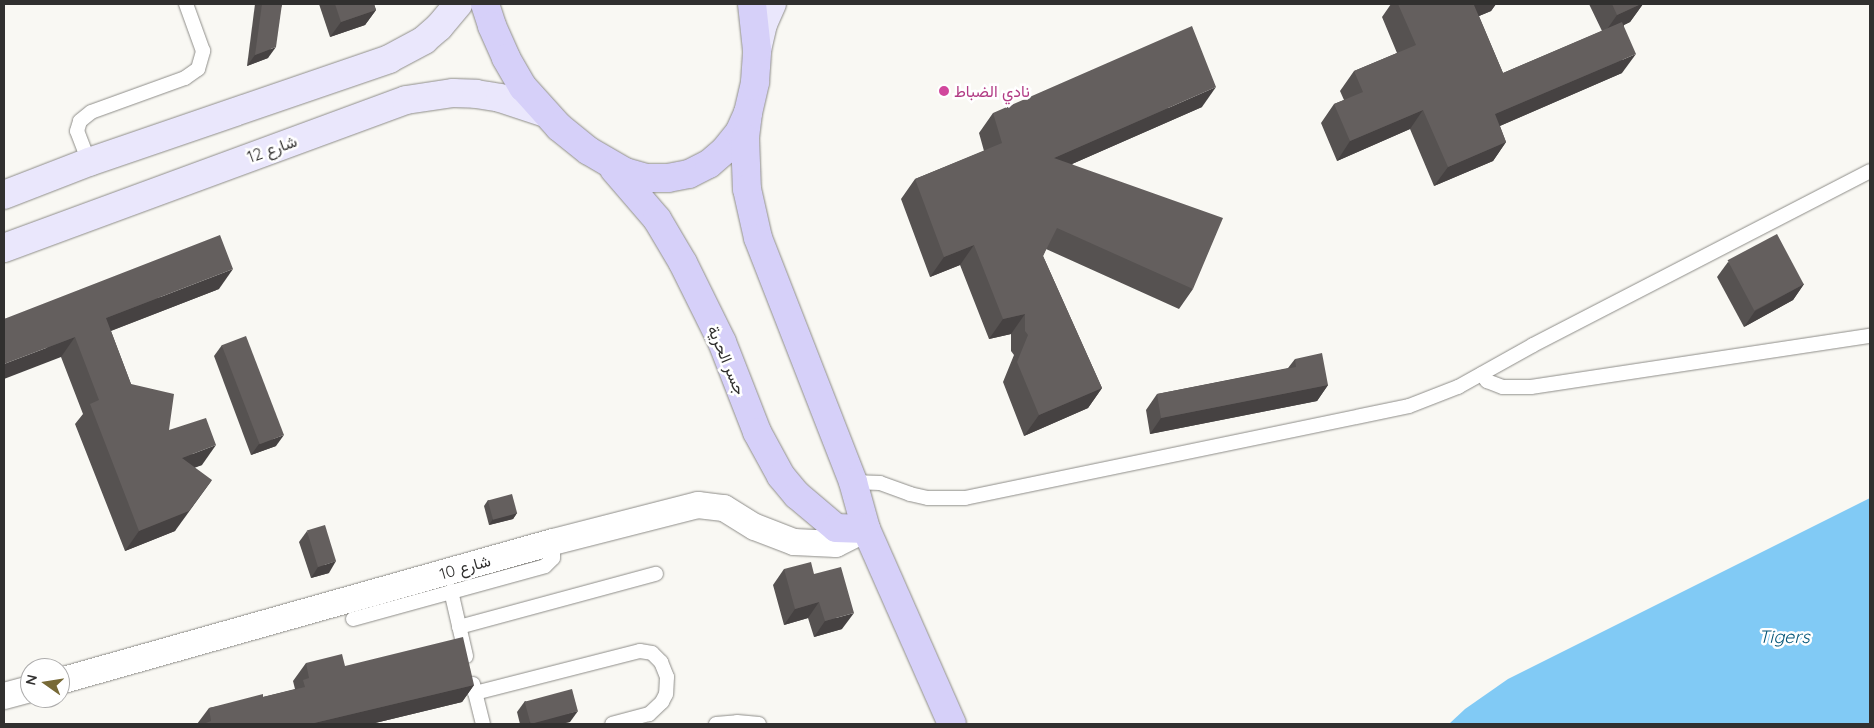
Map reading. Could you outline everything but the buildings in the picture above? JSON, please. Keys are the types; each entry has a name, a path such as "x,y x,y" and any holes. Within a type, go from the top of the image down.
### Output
{"main road":[{"path":"486,4 492,26 506,58 523,87 545,113 574,140 606,162 625,172 646,178 668,178 689,174 709,164 726,150 739,133 748,113"},
{"path":"752,4 757,50 755,82 745,138 747,189 758,238 853,482 866,529 952,724"},
{"name":"جسر الحرية","path":"606,162 641,199 679,256 722,342 760,440 781,476 797,496 836,528 866,529"}],"street":[{"path":"4,195 88,162 389,59 424,40 439,27 458,4"},
{"path":"757,50 763,24 772,4"},
{"name":"شارع 12","path":"4,248 406,100 453,93 476,94 500,98 545,113"},
{"name":"شارع 10","path":"70,678 553,542 707,504 724,508 755,527 794,542 836,544 866,529"},
{"path":"4,696 20,692"}],"lane":[{"path":"88,162 77,131 80,121 91,112 185,78 198,69 203,51 186,4"},
{"path":"853,482 880,483 910,494 928,498 965,498 1409,406 1458,387 1532,345 1870,171"},
{"path":"1482,374 1487,381 1503,387 1531,387 1870,336"},
{"path":"353,618 545,566 553,558 553,542"},
{"path":"459,627 656,574"},
{"path":"450,591 483,724"},
{"path":"475,693 640,651 652,653 661,662 666,677 666,694 662,702 649,714 612,724"},
{"path":"716,724 737,722 759,724"}],"water":[{"name":"Tigers","path":"1870,498 1870,724 1449,724 1465,709 1508,679"}],"place":[{"name":"نادي الضباط","path":"944,91"}]}
